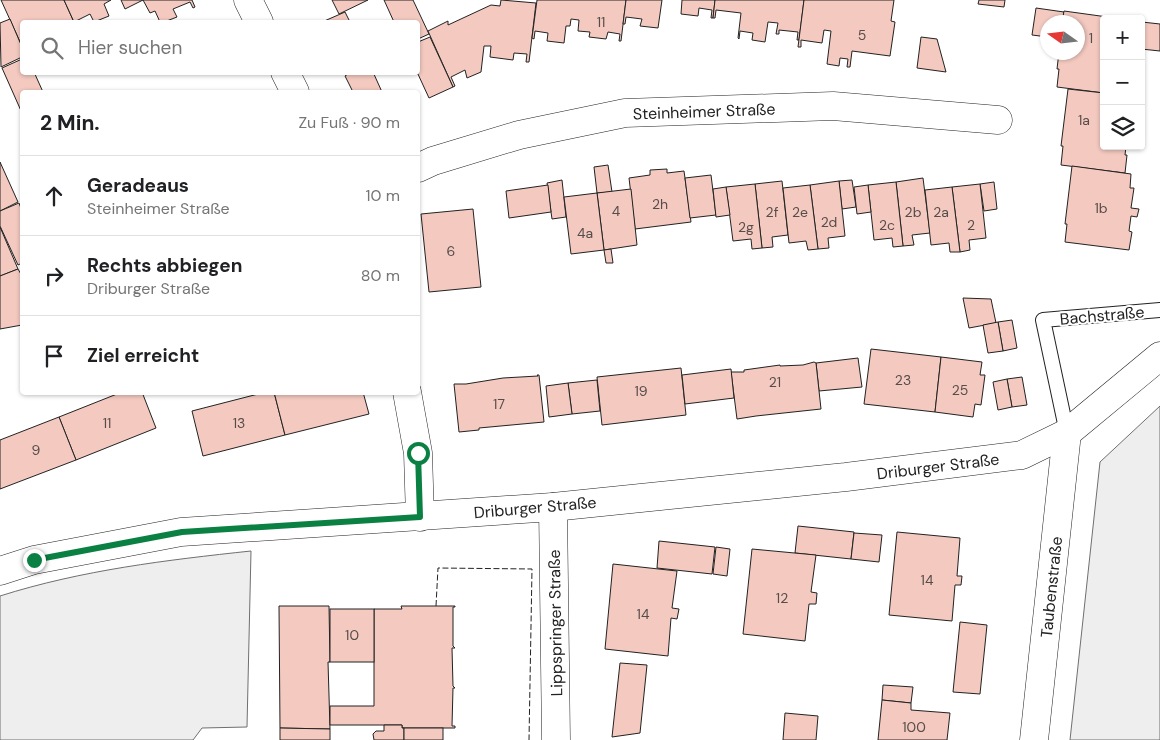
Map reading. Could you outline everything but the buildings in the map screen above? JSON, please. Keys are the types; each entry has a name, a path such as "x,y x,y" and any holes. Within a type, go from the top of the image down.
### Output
{"street":[{"path":"248,0 258,20"},
{"path":"286,75 294,90"},
{"name":"Steinheimer Straße","path":"420,167 433,161 519,135 625,113 833,106 998,120"},
{"path":"1067,433 1160,356"},
{"path":"408,395 418,453 420,517"},
{"name":"Driburger Straße","path":"0,571 34,560 182,532 553,507 846,477 1022,455 1067,433"},
{"name":"Taubenstraße","path":"1034,740 1067,433"},
{"name":"Lippspringer Straße","path":"553,507 556,740"}],"lane":[{"name":"Bachstraße","path":"1067,433 1044,320 1160,310"}],"shaded area":[{"path":"1160,406 1160,740 1070,740 1100,462"},
{"path":"251,551 247,727 202,728 193,740 0,740 0,596 62,579 125,567"}],"fence":[{"path":"436,606 438,568 532,569 529,740"}],"route":[{"path":"34,560 182,532 420,517 418,453"}]}
